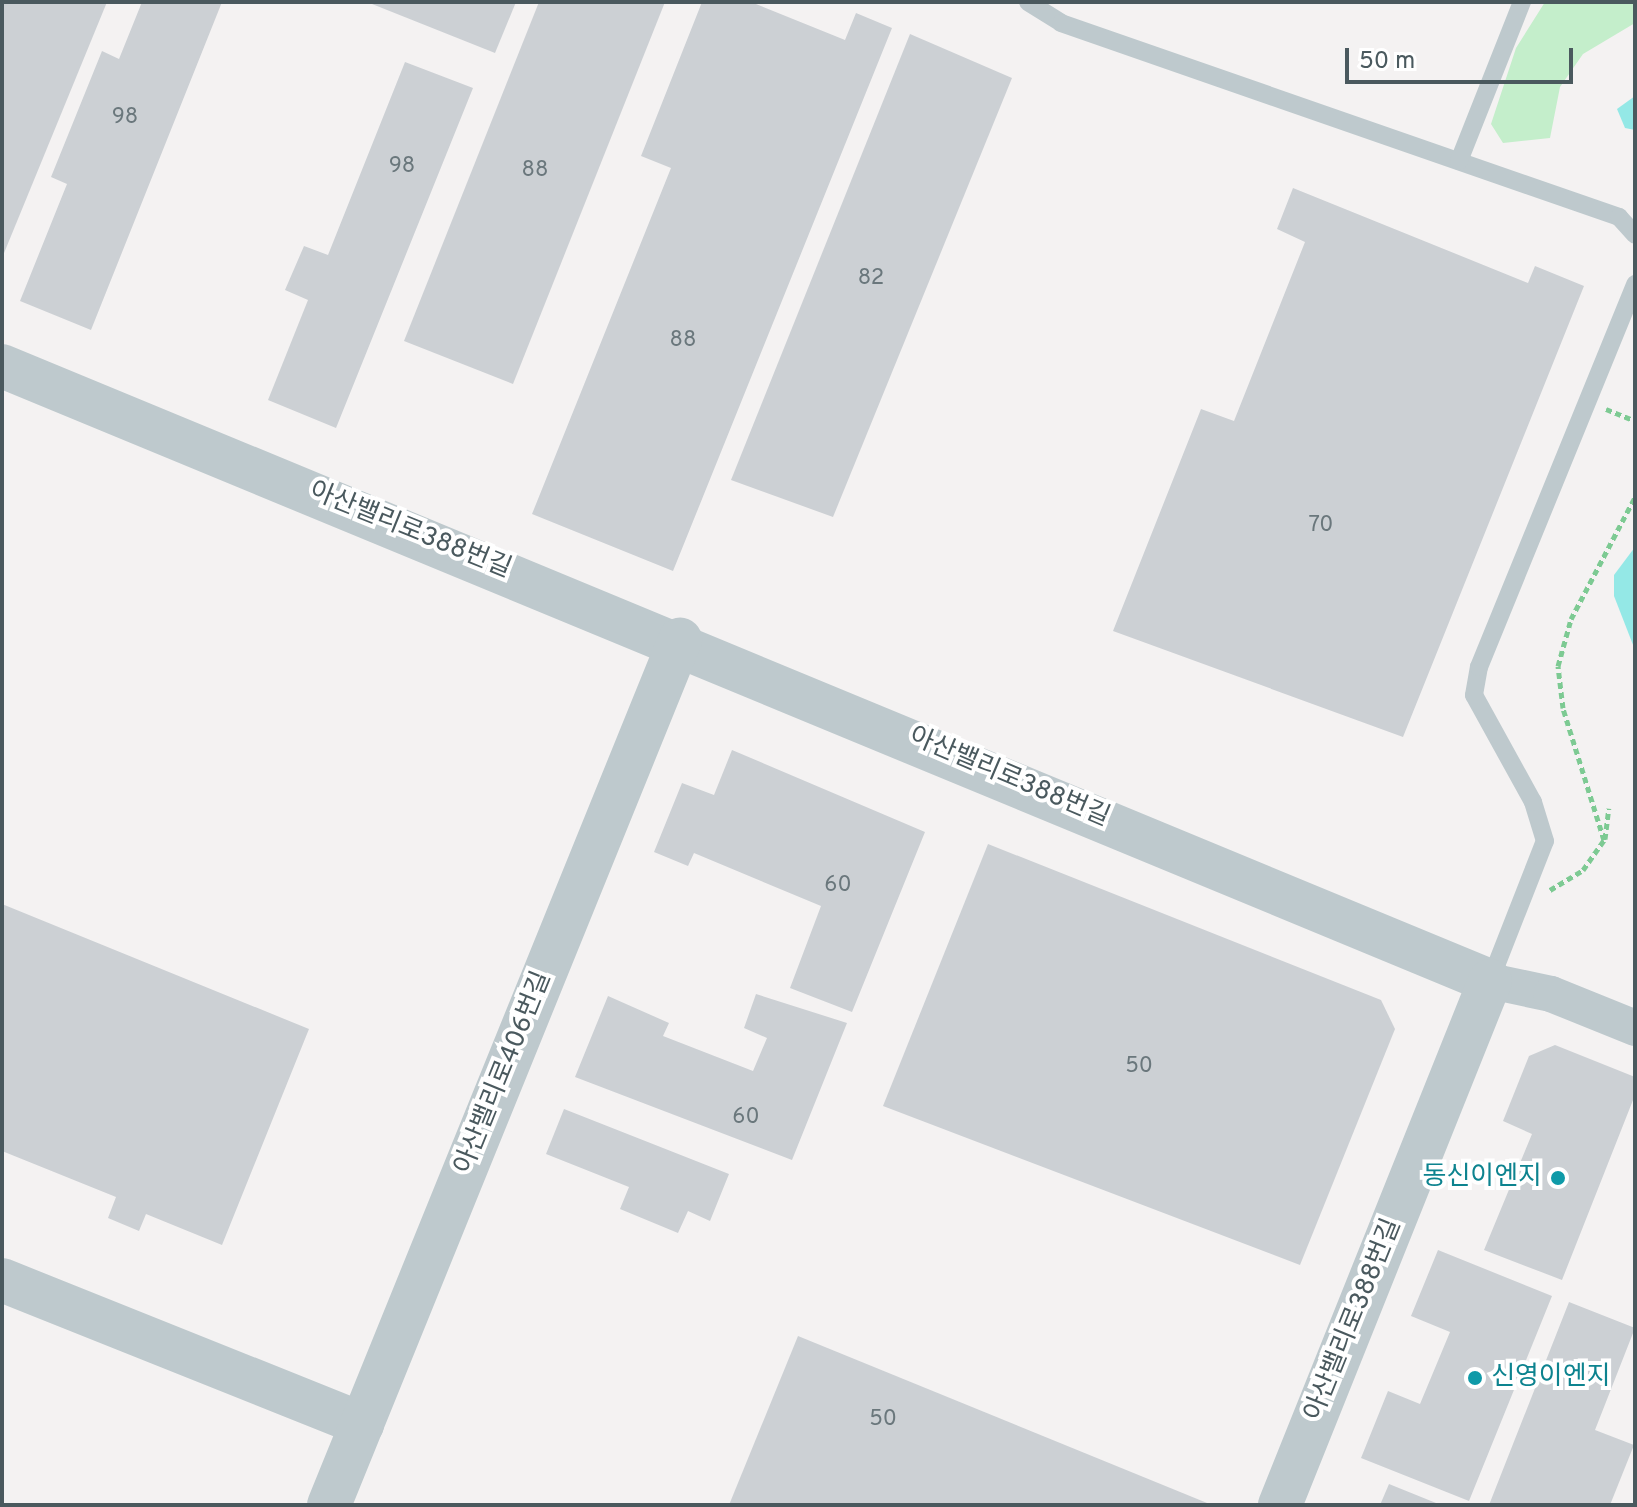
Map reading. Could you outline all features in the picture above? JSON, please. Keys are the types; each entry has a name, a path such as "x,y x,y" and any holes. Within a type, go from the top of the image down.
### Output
{"street":[{"name":"아산밸리로388번길","path":"2,366 680,640 1490,981 1280,1505"},
{"name":"아산밸리로406번길","path":"329,1505 680,640"},
{"path":"1490,981 1551,994 1635,1028"},
{"path":"2,1280 362,1424"}],"lane":[{"path":"1028,2 1061,23 1619,217 1635,235"},
{"path":"1459,161 1522,2"},
{"path":"1490,981 1545,841 1533,802 1474,695 1479,667 1635,284"}],"path":[{"path":"1603,408 1635,421"},
{"path":"1604,840 1563,708 1558,666 1571,619 1635,497"},
{"path":"1551,890 1583,870 1604,840 1609,808"}],"green space":[{"path":"1545,2 1635,2 1635,23 1583,54 1560,87 1550,138 1503,143 1491,124 1516,48"}],"water":[{"path":"1635,96 1635,130 1625,128 1617,109"},
{"path":"1635,547 1635,650 1614,596 1614,575"}],"building":[{"path":"2,2 107,2 2,258"},
{"path":"142,2 222,2 91,330 20,301 67,184 51,177 102,51 119,59"},
{"path":"367,2 516,2 495,53"},
{"path":"539,2 665,2 513,384 404,341"},
{"path":"702,2 751,2 845,40 856,13 892,28 673,571 532,514 671,168 641,156"},
{"path":"910,34 1012,78 833,517 731,480"},
{"path":"405,62 473,88 336,428 268,400 308,300 285,290 304,246 328,255"},
{"path":"1293,188 1528,283 1535,266 1584,286 1403,737 1113,631 1201,409 1234,421 1305,242 1277,229"},
{"path":"732,750 925,832 852,1012 790,988 821,906 694,853 688,866 654,852 682,783 714,795"},
{"path":"988,844 1381,1000 1395,1029 1300,1265 883,1106"},
{"path":"2,904 309,1029 222,1245 146,1214 139,1231 108,1218 116,1197 2,1151"},
{"path":"756,994 847,1023 792,1160 575,1077 608,996 669,1023 663,1036 753,1071 767,1038 744,1028"},
{"name":"동신이엔지","path":"1555,1045 1635,1077 1635,1095 1562,1280 1484,1250 1532,1134 1503,1121 1529,1056"},
{"path":"564,1109 729,1174 710,1221 688,1211 678,1233 620,1209 629,1187 546,1154"},
{"name":"신영이엔지","path":"1438,1250 1552,1296 1469,1501 1361,1458 1388,1391 1420,1404 1450,1332 1411,1316"},
{"path":"1569,1302 1635,1328 1595,1430 1634,1445 1610,1505 1489,1505"},
{"path":"798,1336 1212,1505 729,1505"},
{"path":"1389,1484 1441,1505 1380,1505"}],"place":[{"name":"동신이엔지","path":"1558,1178"},
{"name":"신영이엔지","path":"1475,1378"}]}
